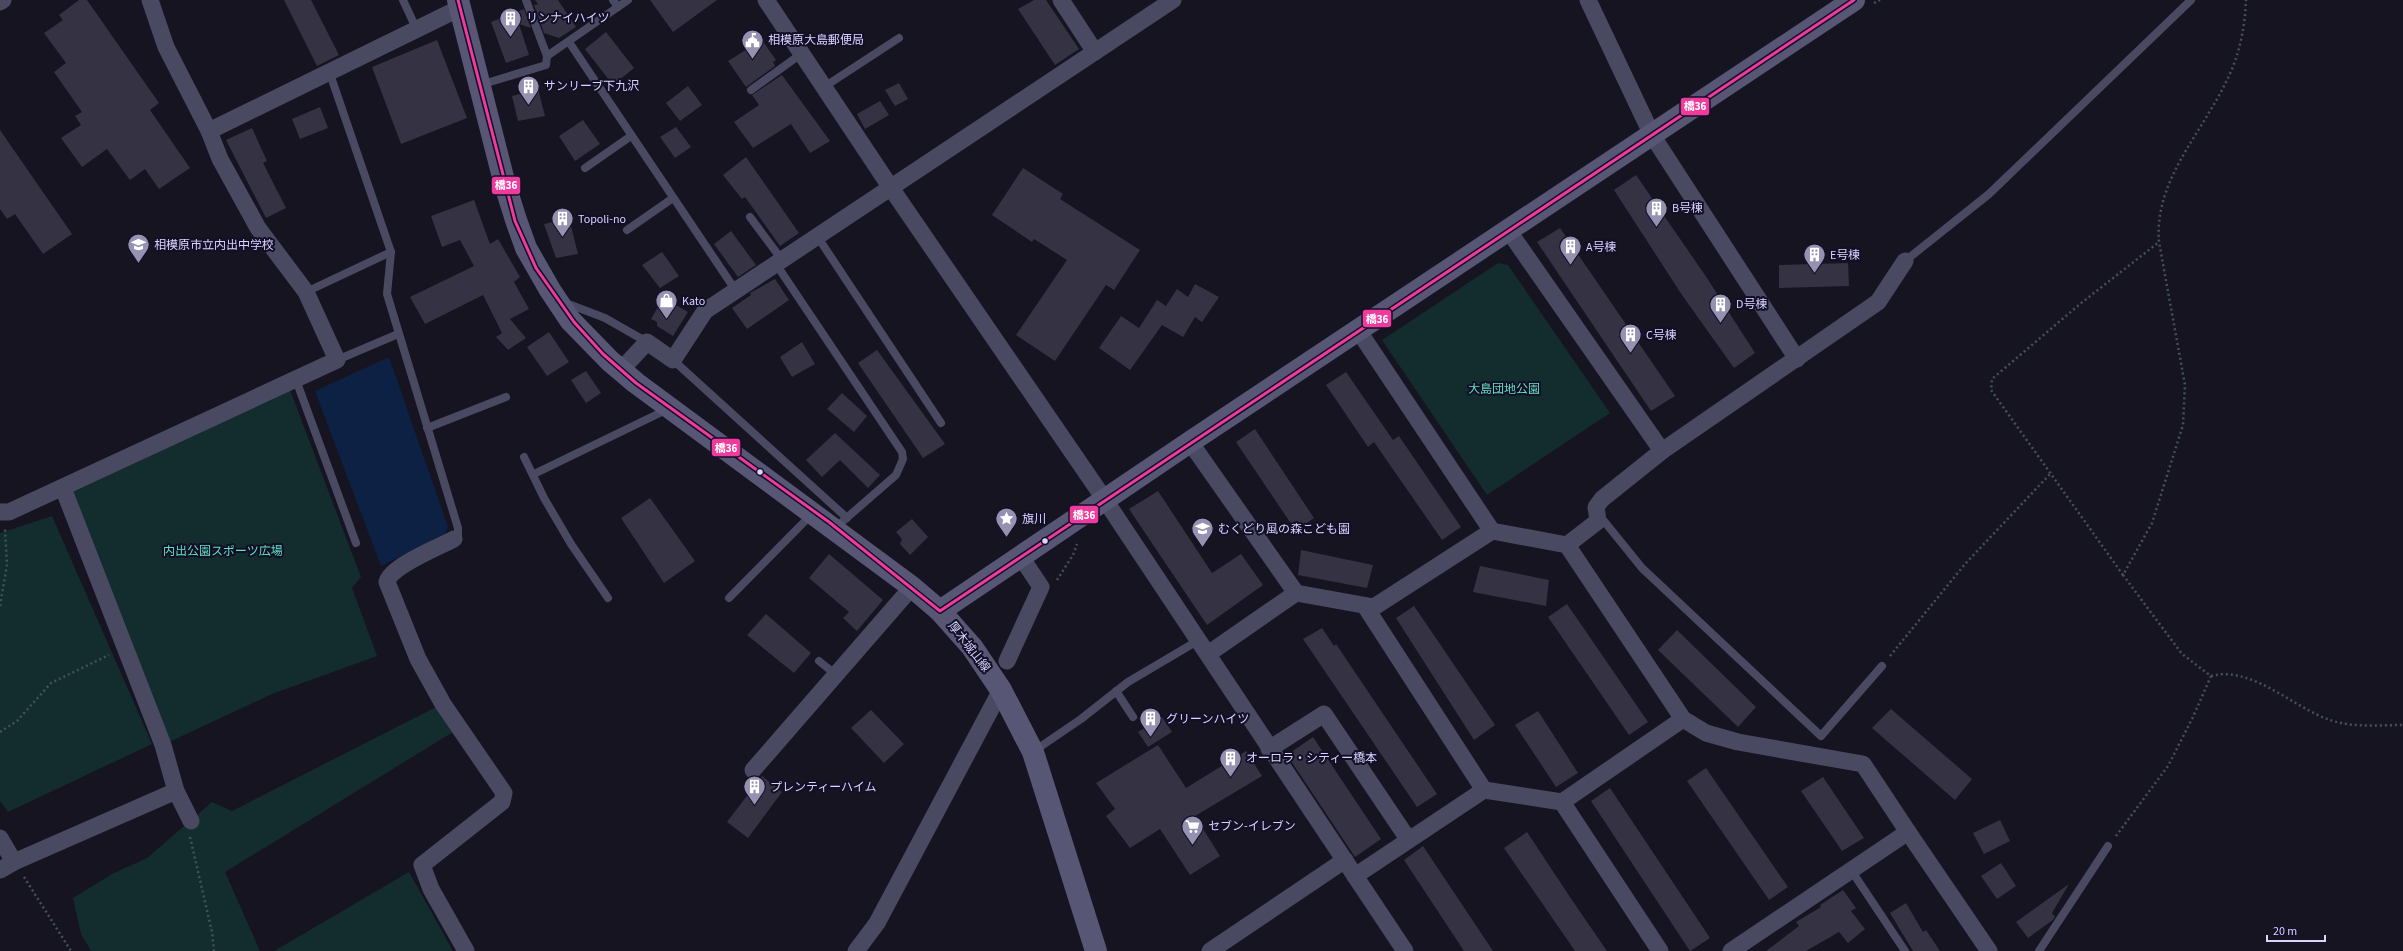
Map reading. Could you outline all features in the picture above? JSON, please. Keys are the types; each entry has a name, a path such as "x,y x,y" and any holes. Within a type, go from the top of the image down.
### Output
{"main road":[{"path":"940,611 1190,442 1854,0"},
{"name":"厚木城山線","path":"459,4 516,220 526,248 556,299 579,329 621,370 670,408 813,513 841,523 940,611 972,647 1001,690 1033,752 1096,951"}],"street":[{"path":"2,512 9,512 63,488 337,360 306,292 258,228 220,159 209,131 166,47 150,0"},
{"path":"766,0 890,188 1106,500 1269,749 1346,860 1355,876 1406,951"},
{"path":"1060,0 1095,52"},
{"path":"621,370 647,342 673,360 702,314 1173,0"},
{"path":"1588,0 1652,135 1797,359"},
{"path":"209,131 416,28 459,4"},
{"path":"1508,230 1662,451"},
{"path":"1567,545 1598,521 1596,507 1602,499 1662,451 1878,302 1906,261"},
{"path":"1358,330 1492,531"},
{"path":"1190,442 1296,593 1374,607 1492,531 1567,545 1684,719 1706,733 1738,742 1862,764 1989,951"},
{"path":"63,488 163,745 176,791 191,821"},
{"path":"454,539 398,569 388,577 387,582 418,659 443,704 504,793 502,802 422,865 431,889 466,951"},
{"path":"1007,661 1041,587 1021,557"},
{"path":"753,770 912,587"},
{"path":"1208,654 1296,593"},
{"path":"1364,606 1484,790"},
{"path":"856,951 877,923 1001,690"},
{"path":"1269,749 1324,714 1408,839"},
{"path":"1355,876 1408,839 1484,790 1562,802 1684,719"},
{"path":"0,838 7,866 176,791"},
{"path":"1562,802 1660,951"},
{"path":"1731,951 1908,832"},
{"path":"1210,951 1346,860"}],"lane":[{"path":"403,0 416,28"},
{"path":"480,85 539,67 548,62 526,0"},
{"path":"547,56 569,42 616,3 628,0"},
{"path":"1906,261 1989,194 2191,0"},
{"path":"824,87 899,38"},
{"path":"569,42 736,291"},
{"path":"751,90 801,54"},
{"path":"329,71 391,252 387,294 459,532 454,539"},
{"path":"585,168 631,136"},
{"path":"627,230 673,198"},
{"path":"673,360 841,523 896,475 903,459 899,445 750,217"},
{"path":"817,236 941,423"},
{"path":"306,292 391,252"},
{"path":"556,299 604,318 647,342"},
{"path":"337,360 398,334"},
{"path":"296,380 356,543"},
{"path":"427,428 506,397"},
{"path":"534,474 670,408"},
{"path":"524,457 534,474 544,498 571,544 608,598"},
{"path":"729,598 813,513"},
{"path":"1598,521 1604,521 1642,568 1822,736 1882,666"},
{"path":"1033,752 1128,682 1199,640"},
{"path":"819,661 835,674"},
{"path":"1116,691 1133,717"},
{"path":"2039,951 2108,846"},
{"path":"1851,870 1905,951"}],"path":[{"path":"2123,575 2152,523 2183,425 2185,385 2159,242 2158,227 2162,202 2177,165 2227,82 2240,43 2245,21 2246,0"},
{"path":"2159,242 2080,304 1992,378 1991,390 2052,472 2123,575 2182,654 2211,676 2234,676 2259,683 2329,720 2349,725 2403,724"},
{"path":"1882,666 1965,564 2052,472"},
{"path":"0,606 7,565 2,512"},
{"path":"0,732 17,721 51,684 125,647"},
{"path":"2108,846 2168,766 2193,717 2211,676"},
{"path":"191,821 190,836 212,932 214,951"},
{"path":"7,866 71,951"}],"green space":[{"name":"大島団地公園","path":"1498,263 1508,265 1610,413 1487,495 1382,340"},
{"name":"内出公園スポーツ広場","path":"290,390 361,577 352,588 377,656 272,694 169,742 70,489"},
{"path":"52,516 152,744 8,812 0,801 0,533"},
{"path":"436,707 453,732 225,872 260,951 91,951 81,934 73,898 112,874 147,858 212,802 232,811"},
{"path":"409,872 453,951 274,951"}],"water":[{"path":"389,357 448,527 445,534 381,566 315,391"}],"building":[{"path":"79,0 87,0 159,103 150,110 190,168 159,189 145,169 130,180 107,149 82,167 61,138 81,125 75,116 82,112 54,72 66,63 44,33 63,20 59,15"},
{"path":"284,0 311,0 339,55 317,66"},
{"path":"535,0 558,0 576,27 559,38 544,33 534,5 538,4"},
{"path":"650,0 717,0 673,32"},
{"path":"1034,0 1046,0 1079,49 1055,65 1018,9"},
{"name":"リンナイハイツ","path":"524,9 531,28 519,24 529,55 506,63 491,22"},
{"path":"606,32 634,68 613,85 585,49"},
{"path":"437,40 467,118 401,144 372,67"},
{"name":"相模原大島郵便局","path":"762,40 776,60 773,62 775,66 746,87 728,61"},
{"path":"782,75 830,141 810,153 791,124 753,148 734,122 759,105 752,95"},
{"path":"899,83 908,99 895,106 885,90"},
{"path":"688,86 702,105 680,121 666,103"},
{"name":"サンリーブ下九沢","path":"538,89 545,116 518,121 512,96"},
{"path":"880,101 889,115 865,129 857,114"},
{"path":"320,107 328,128 300,139 292,119"},
{"path":"583,120 600,144 575,161 559,136"},
{"path":"676,127 691,147 675,158 660,137"},
{"path":"252,128 267,161 263,163 286,208 266,218 226,140"},
{"path":"0,130 72,234 43,254 15,214 7,219 0,209"},
{"path":"746,157 799,233 780,246 745,197 742,199 723,175"},
{"path":"1023,168 1063,194 1060,199 1140,250 1114,290 1106,285 1055,361 1016,335 1067,260 1034,239 1032,242 992,215"},
{"path":"1636,175 1707,278 1755,353 1734,368 1682,295 1614,190"},
{"path":"474,200 490,244 498,239 520,277 514,282 529,309 510,319 526,338 508,350 496,337 502,333 483,295 425,324 410,297 474,266 460,240 442,247 431,216"},
{"name":"Topoli-no","path":"569,218 578,254 556,258 544,224"},
{"path":"1560,228 1675,396 1651,411 1537,242"},
{"path":"731,231 756,265 738,277 714,244"},
{"path":"662,252 679,276 660,288 642,265"},
{"name":"E号棟","path":"1848,263 1849,286 1779,288 1779,265"},
{"path":"775,279 789,300 747,329 732,308 751,295 750,293"},
{"path":"1195,284 1219,297 1202,322 1195,317 1183,337 1162,325 1130,370 1099,348 1121,316 1139,328 1157,300 1166,306 1177,289 1188,297"},
{"path":"663,298 688,312 673,336 657,326 657,322 651,319"},
{"path":"549,332 569,362 547,376 527,347"},
{"path":"802,342 815,364 792,377 780,357"},
{"path":"877,350 945,444 923,458 858,363"},
{"path":"586,371 601,393 586,403 571,380"},
{"path":"1346,372 1393,440 1399,436 1461,527 1442,540 1374,442 1368,447 1326,385"},
{"path":"842,393 867,416 854,432 827,409"},
{"path":"1255,429 1314,518 1296,531 1236,442"},
{"path":"835,433 880,475 868,488 840,460 822,477 806,460"},
{"path":"1158,491 1212,573 1241,554 1263,585 1207,625 1129,509"},
{"path":"650,498 695,561 664,583 621,518"},
{"path":"912,519 928,537 910,555 900,544 902,539 896,532"},
{"path":"1301,550 1373,565 1367,588 1298,575"},
{"path":"829,554 883,600 857,631 843,618 849,612 809,578"},
{"path":"1480,566 1549,580 1546,606 1473,592"},
{"path":"1567,604 1648,722 1629,735 1548,617"},
{"path":"1414,606 1495,725 1474,740 1396,618"},
{"path":"766,614 811,653 794,673 747,635"},
{"path":"1322,628 1334,646 1336,644 1437,794 1417,807 1303,639"},
{"path":"1677,630 1756,707 1738,727 1658,650"},
{"path":"1891,709 1972,779 1955,800 1872,728"},
{"path":"871,710 904,744 884,763 851,728"},
{"path":"1538,711 1578,773 1556,787 1515,725"},
{"name":"グリーンハイツ","path":"1162,717 1172,732 1148,747 1138,732"},
{"path":"1313,737 1381,839 1355,857 1287,755"},
{"path":"1158,745 1186,788 1246,751 1262,776 1195,816 1220,856 1190,875 1160,829 1130,848 1106,816 1115,809 1096,783"},
{"path":"1706,768 1788,887 1769,900 1687,781"},
{"name":"プレンティーハイム","path":"762,776 782,792 748,838 727,822"},
{"path":"1823,777 1864,838 1842,851 1801,791"},
{"path":"1610,788 1710,938 1690,951 1591,801"},
{"path":"2000,820 2010,841 1984,854 1973,833"},
{"path":"1527,832 1607,951 1575,951 1504,848"},
{"path":"1423,846 1493,951 1464,951 1404,860"},
{"path":"2001,863 2016,886 1997,899 1981,876"},
{"path":"2069,884 2052,913 2055,917 2053,920 2028,938 2016,922"},
{"path":"1843,890 1856,908 1851,911 1865,929 1848,943 1839,932 1806,951 1766,951 1799,926 1796,922 1821,907 1820,905"},
{"path":"1906,903 1923,932 1926,930 1940,951 1913,951 1890,913"}],"transit line":[{"name":"橋36","path":"458,0 515,221 536,268 574,322 603,354 636,383 829,522 940,611 1854,0"}],"place":[{"name":"リンナイハイツ","path":"510,38"},
{"name":"相模原大島郵便局","path":"752,60"},
{"name":"サンリーブ下九沢","path":"528,106"},
{"name":"B号棟","path":"1656,228"},
{"name":"Topoli-no","path":"562,238"},
{"name":"相模原市立内出中学校","path":"138,264"},
{"name":"A号棟","path":"1570,266"},
{"name":"E号棟","path":"1814,274"},
{"name":"Kato","path":"667,320"},
{"name":"D号棟","path":"1720,324"},
{"name":"C号棟","path":"1630,354"},
{"name":"旗川","path":"1007,538"},
{"name":"むくどり風の森こども園","path":"1202,548"},
{"name":"グリーンハイツ","path":"1151,738"},
{"name":"オーロラ・シティー橋本","path":"1230,778"},
{"name":"プレンティーハイム","path":"754,806"},
{"name":"セブン-イレブン","path":"1193,846"}]}
